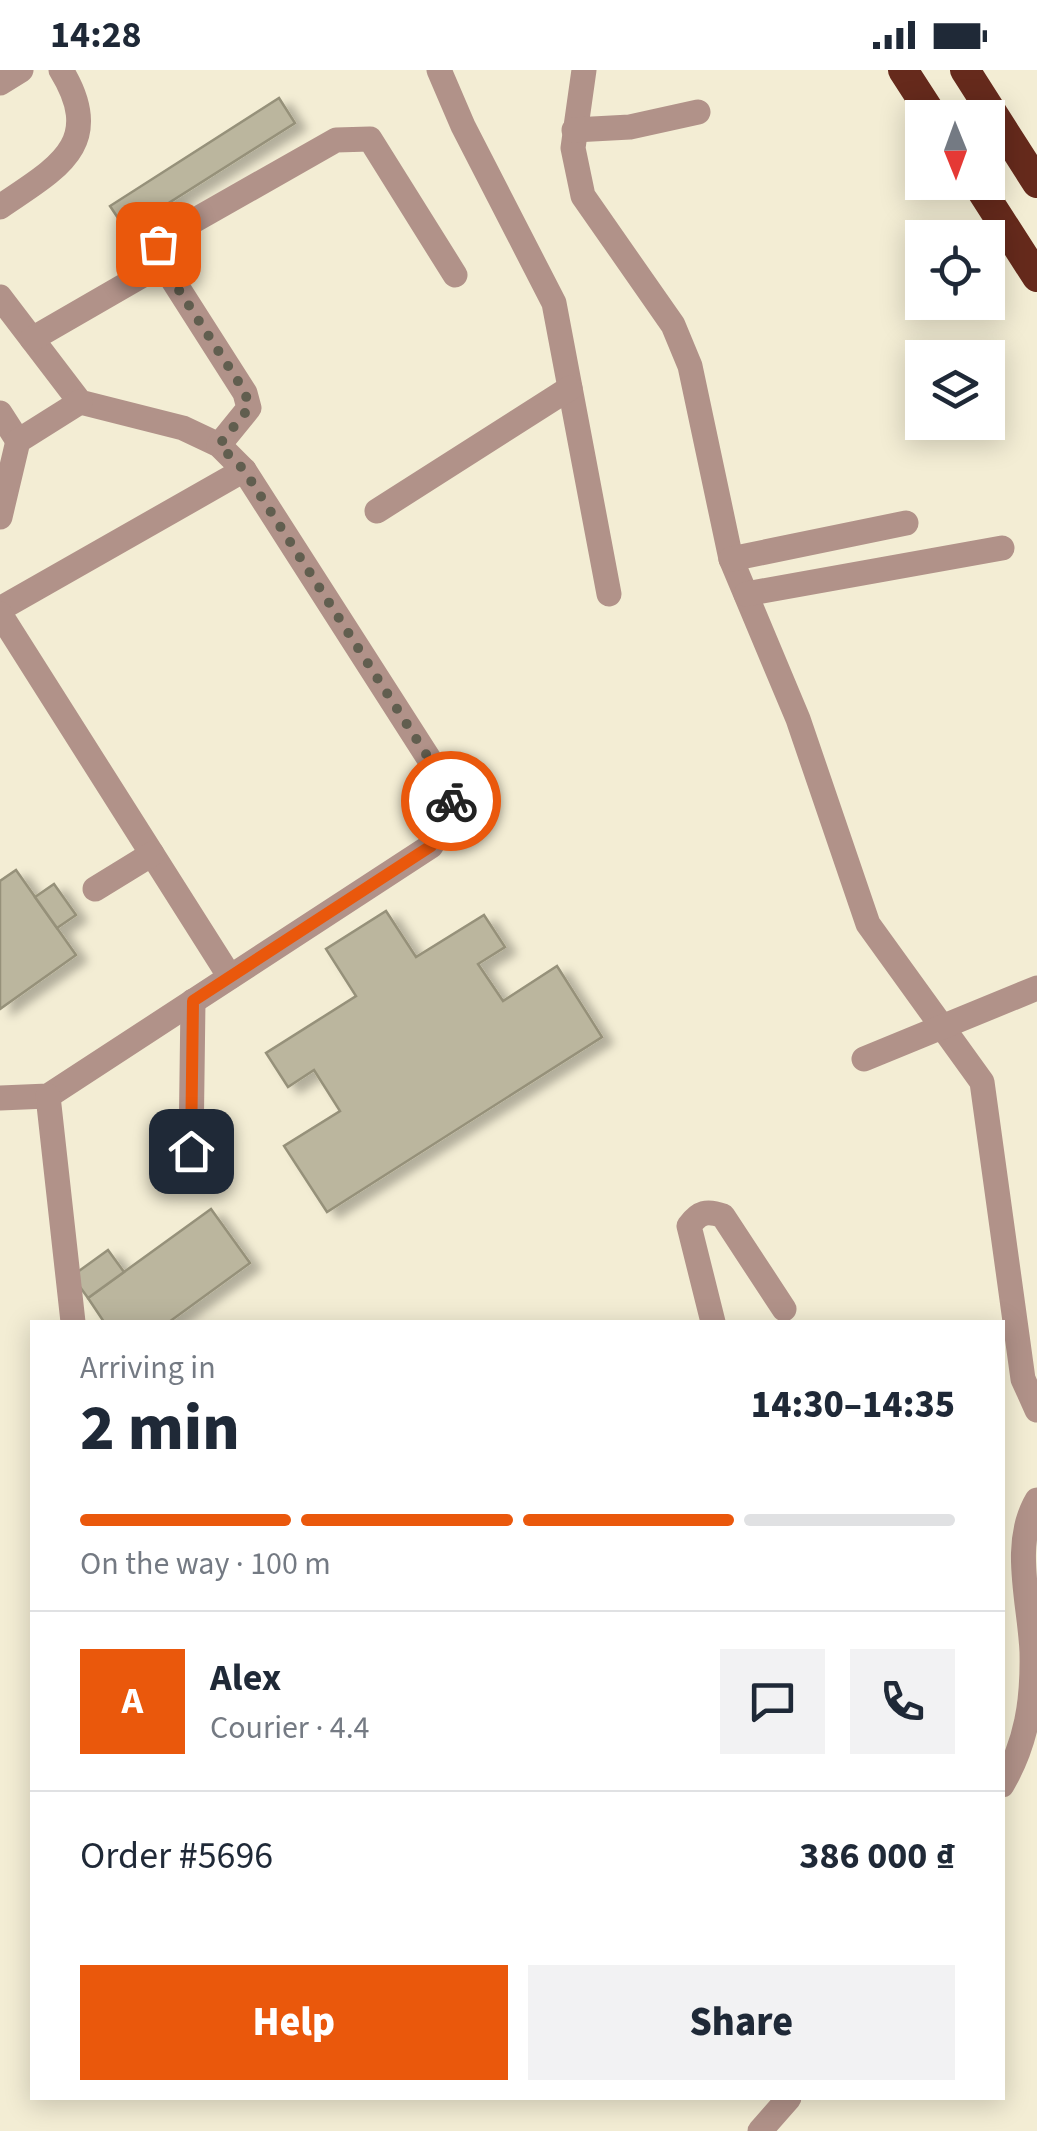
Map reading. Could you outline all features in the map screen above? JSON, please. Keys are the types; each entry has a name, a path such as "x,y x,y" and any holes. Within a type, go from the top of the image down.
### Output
{"highway":[{"path":"903,70 922,100"},
{"path":"965,70 1037,183"},
{"path":"988,200 1037,277"}],"street":[{"path":"0,83 22,70"},
{"path":"0,207 67,160 77,133 73,90 60,70"},
{"path":"439,70 463,126 548,286 608,594"},
{"path":"584,70 574,130 576,172 583,196 672,325 690,366 731,559 798,719 868,924 972,1063 987,1102 1023,1378 1037,1410"},
{"path":"574,130 630,127 698,112"},
{"path":"219,445 249,408 245,392 155,252 168,236 336,140 361,136 370,138 455,275"},
{"path":"32,340 162,264"},
{"path":"0,297 80,402 153,417 219,445 244,470 449,790 453,808 431,846 48,1096 0,1098"},
{"path":"377,511 570,388"},
{"path":"0,517 18,441 80,402"},
{"path":"0,413 18,441"},
{"path":"230,977 0,612 244,470"},
{"path":"731,559 906,523"},
{"path":"746,594 1002,548"},
{"path":"95,889 152,854"},
{"path":"864,1059 1037,988"},
{"path":"191,1151 193,1001"},
{"path":"48,1096 73,1320"},
{"path":"712,1320 689,1226 698,1214 711,1212 723,1216 784,1309"},
{"path":"1005,1780 1024,1742 1031,1703 1024,1543 1037,1500"},
{"path":"760,2131 786,2100"}],"building":[{"path":"279,98 295,123 126,230 110,206"},
{"path":"16,870 76,955 0,1009 0,881"},
{"path":"54,884 76,915 57,928 35,897"},
{"path":"386,911 416,957 484,915 505,947 478,964 503,1001 557,966 602,1037 327,1212 284,1146 340,1111 314,1070 288,1087 266,1053 356,996 326,949"},
{"path":"211,1209 250,1263 172,1320 103,1320 88,1298"},
{"path":"108,1250 124,1272 88,1298 72,1276"}],"way so far":[{"path":"158,244 155,252 162,264 245,392 249,408 219,445 244,470 449,790 451,801"}],"route":[{"path":"191,1151 193,1001 431,846 446,825 453,808 451,801"}]}
